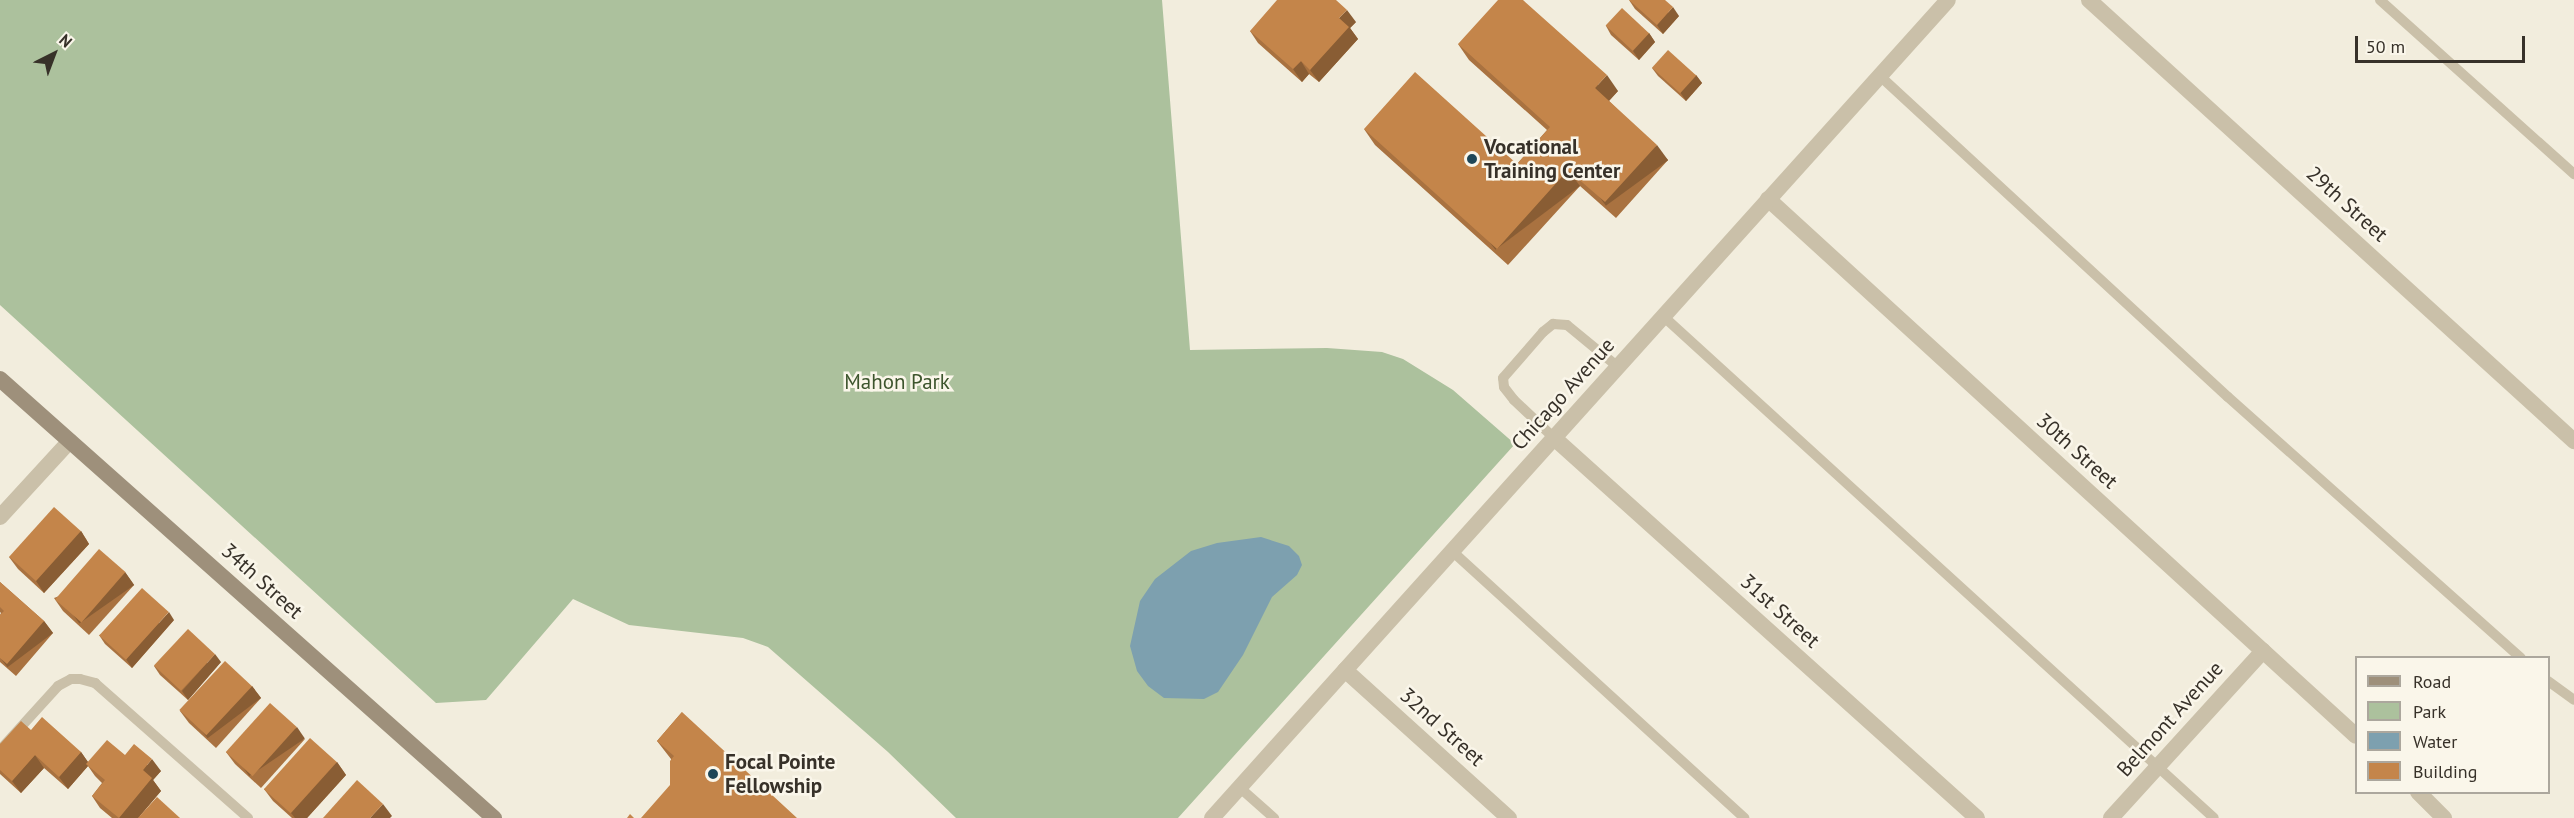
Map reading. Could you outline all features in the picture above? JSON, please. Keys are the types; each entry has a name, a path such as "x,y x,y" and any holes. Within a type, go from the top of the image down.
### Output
{"main road":[{"name":"34th Street","path":"0,378 494,818"}],"street":[{"name":"Chicago Avenue","path":"1212,818 1948,0"},
{"name":"29th Street","path":"2089,0 2574,441"},
{"name":"30th Street","path":"1768,199 2355,735"},
{"name":"31st Street","path":"1553,437 1977,818"},
{"path":"0,517 70,441"},
{"name":"Belmont Avenue","path":"2111,818 2263,651"},
{"name":"32nd Street","path":"1345,670 1509,818"},
{"path":"2420,794 2444,818"}],"lane":[{"path":"2380,0 2574,174"},
{"path":"1880,76 2228,397 2520,656"},
{"path":"1663,316 2214,818"},
{"path":"1553,437 1514,400 1504,387 1503,378 1542,332 1553,324 1567,324 1618,367"},
{"path":"1452,551 1743,818"},
{"path":"0,750 58,686 71,679 95,683 248,818"},
{"path":"2550,682 2574,700"},
{"path":"1239,787 1274,818"}],"green space":[{"name":"Mahon Park","path":"0,0 1162,0 1190,350 1327,348 1382,352 1403,359 1453,390 1515,444 1178,818 956,818 888,752 768,647 743,638 629,625 573,599 486,700 436,703 0,305"}],"water":[{"path":"1261,537 1289,546 1299,556 1302,565 1297,575 1272,597 1243,655 1218,692 1204,699 1164,698 1148,686 1137,671 1130,646 1140,601 1155,579 1191,551 1217,543"}],"building":[{"path":"1277,0 1336,0 1347,10 1339,18 1349,27 1310,70 1301,61 1293,69 1250,31"},
{"path":"1498,0 1523,0 1607,75 1595,88 1657,145 1605,202 1568,170 1497,249 1364,129 1415,72 1517,164 1550,127 1458,44"},
{"path":"1629,0 1665,0 1673,7 1657,25"},
{"path":"1622,8 1649,33 1633,51 1606,26"},
{"path":"1668,50 1696,75 1680,93 1652,68"},
{"path":"54,507 81,531 36,581 9,557"},
{"path":"99,549 125,572 81,623 55,600"},
{"path":"0,582 44,621 7,664 0,658 0,615 4,611 0,607"},
{"path":"142,588 169,612 126,660 99,636"},
{"path":"188,629 215,654 181,691 154,666"},
{"path":"225,661 252,686 206,735 179,710"},
{"path":"270,703 297,727 253,776 226,752"},
{"name":"Focal Pointe Fellowship","path":"682,712 797,818 641,818 670,785 670,761 674,756 657,741"},
{"path":"42,717 81,752 59,777 35,755 12,781 0,770 0,744 21,721 31,730"},
{"path":"310,738 337,762 291,813 264,789"},
{"path":"107,740 125,755 134,744 152,759 143,770 152,778 119,818 92,796 105,780 86,764"},
{"path":"357,780 383,804 370,818 323,818"},
{"path":"157,797 180,818 138,818"}],"place":[{"name":"Vocational Training Center","path":"1472,159"},
{"name":"Focal Pointe Fellowship","path":"713,774"}]}
